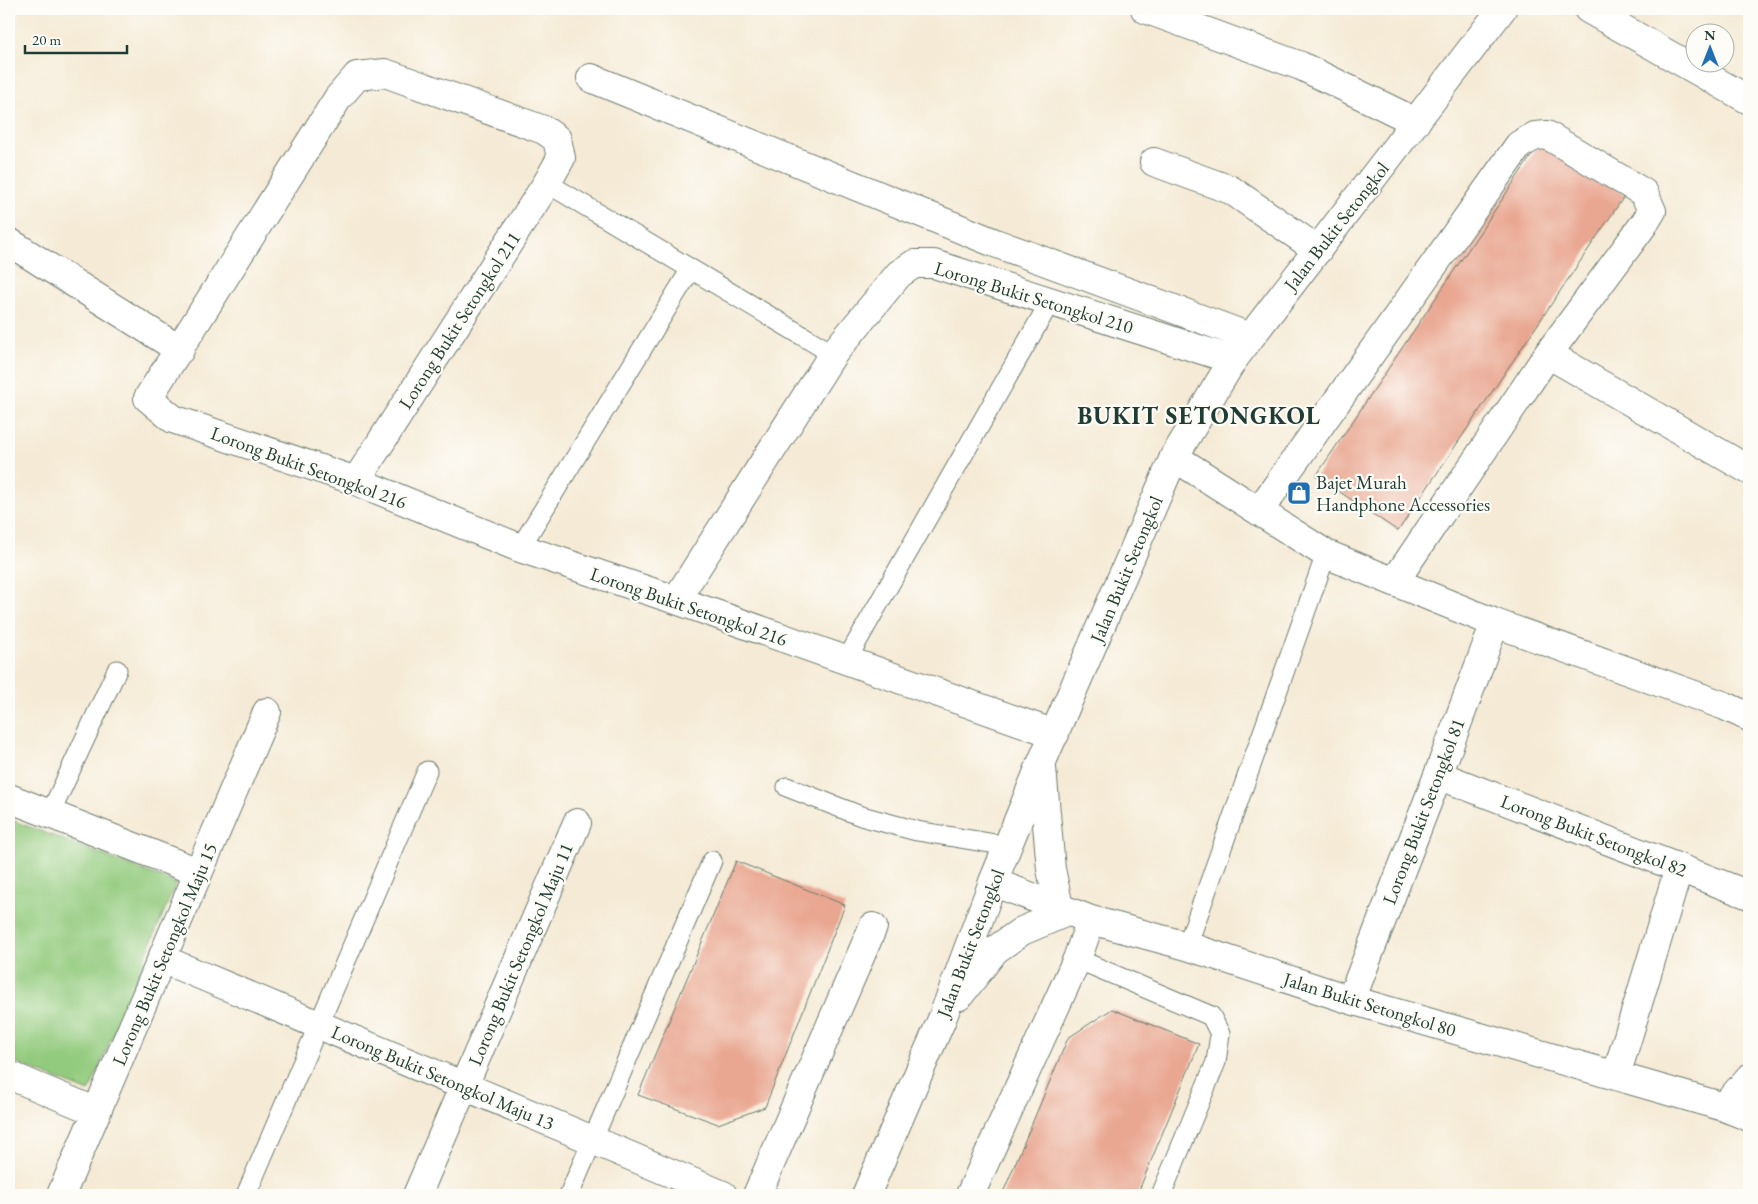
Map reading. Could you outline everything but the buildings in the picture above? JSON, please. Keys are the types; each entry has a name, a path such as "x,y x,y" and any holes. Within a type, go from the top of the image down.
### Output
{"street":[{"path":"1145,9 1301,66 1416,122"},
{"name":"Jalan Bukit Setongkol","path":"866,1195 942,1018 993,882 1041,764 1056,734 1174,457 1233,360 1502,9"},
{"path":"1588,9 1749,100"},
{"name":"Lorong Bukit Setongkol 216","path":"561,158 557,139 544,130 385,73 358,76 338,98 148,398 173,419 356,481 520,548 676,600 1056,734"},
{"path":"592,78 995,243 1250,337"},
{"path":"1259,511 1519,146 1535,136 1547,135 1644,193 1652,210 1644,224 1548,354 1395,581"},
{"name":"Lorong Bukit Setongkol 211","path":"356,481 547,183 561,158"},
{"path":"1154,162 1231,190 1318,250"},
{"path":"9,242 180,350"},
{"name":"Lorong Bukit Setongkol 210","path":"676,600 833,354 899,274 914,264 934,264 1233,360"},
{"path":"1548,354 1749,470"},
{"path":"1174,457 1326,554 1494,623 1725,706 1749,717"},
{"name":"Lorong Bukit Setongkol 81","path":"1351,1000 1438,775 1494,623"},
{"name":"Lorong Bukit Setongkol Maju 15","path":"61,1195 267,712"},
{"path":"970,1195 1076,959 1072,913 1051,869 1041,764"},
{"name":"Lorong Bukit Setongkol 82","path":"1438,775 1749,895"},
{"path":"9,798 198,872"},
{"name":"Lorong Bukit Setongkol Maju 11","path":"417,1195 577,823"},
{"path":"1616,1076 1679,868"},
{"name":"Jalan Bukit Setongkol 80","path":"993,882 1072,913 1187,946 1351,1000 1724,1107 1749,1117"},
{"path":"942,1018 995,950 1022,931 1072,913"},
{"path":"757,1195 873,927"},
{"name":"Lorong Bukit Setongkol Maju 13","path":"162,959 724,1195"},
{"path":"9,1075 97,1112"},
{"path":"1724,1107 1749,1078"}],"lane":[{"path":"547,183 833,354"},
{"path":"520,548 691,269"},
{"path":"846,661 1050,302"},
{"path":"1187,946 1326,554"},
{"path":"50,814 117,670"},
{"path":"246,1195 427,771"},
{"path":"787,787 861,816 918,831 1008,846"},
{"path":"569,1195 712,861"},
{"path":"1076,959 1211,1016 1220,1034 1216,1062 1162,1195"}],"green space":[{"path":"9,819 176,883 89,1092 9,1060"}],"place":[{"name":"Bajet Murah Handphone Accessories","path":"1299,493"}],"district":[{"name":"BUKIT SETONGKOL","path":"1199,416"}]}
